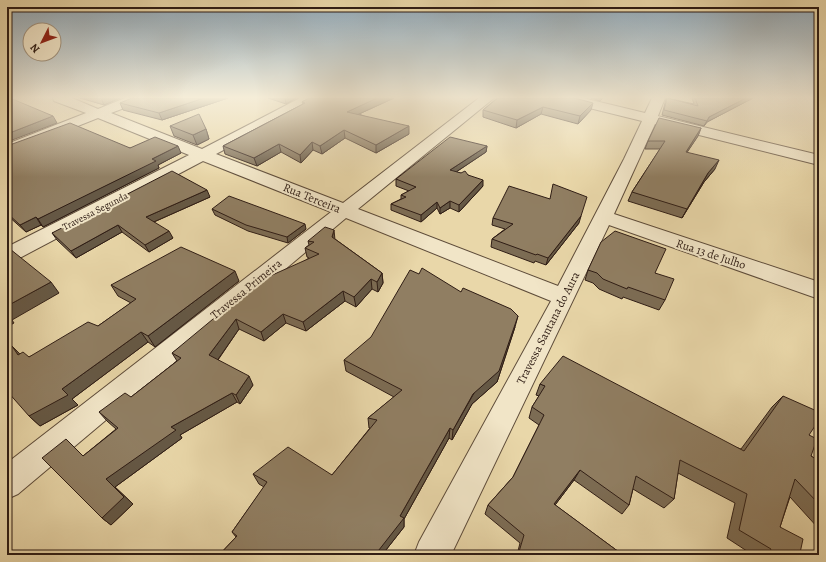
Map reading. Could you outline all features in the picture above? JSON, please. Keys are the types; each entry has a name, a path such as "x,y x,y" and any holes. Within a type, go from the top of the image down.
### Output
{"street":[{"path":"7,149 72,124"},
{"name":"Rua Terceira","path":"125,124 564,297"},
{"name":"Travessa Segunda","path":"7,256 261,124"},
{"name":"Travessa Primeira","path":"7,483 344,211 455,124"},
{"name":"Travessa Santana do Aura","path":"432,555 564,297 648,124"},
{"path":"704,124 819,160"},
{"name":"Rua 13 de Julho","path":"603,217 819,291"}],"building":[{"path":"7,124 32,124 7,134"},
{"path":"67,124 73,124 130,148 155,137 178,146 152,159 156,161 38,219 36,217 20,225 7,213 7,146"},
{"path":"174,124 204,124 206,129 193,135 170,126"},
{"path":"265,124 401,124 409,126 376,145 344,130 320,146 312,142 300,155 279,144 254,158 223,146"},
{"path":"656,124 685,124 701,128 686,152 719,160 708,173 687,209 632,192 665,141 648,141"},
{"path":"450,137 487,146 450,170 461,173 465,171 468,175 483,180 459,205 450,201 440,208 437,202 421,215 391,204 406,197 401,195 416,187 396,179"},
{"path":"172,171 207,190 146,217 169,231 145,245 118,225 71,251 52,233"},
{"path":"553,184 587,197 581,216 548,258 492,239 513,224 493,218 509,186 550,199"},
{"path":"229,196 305,224 287,237 246,225 212,209"},
{"path":"325,227 334,230 332,237 382,273 377,282 371,279 354,297 343,291 303,322 283,314 261,332 236,319 209,355 249,376 236,395 232,393 171,427 176,430 106,479 124,497 102,518 42,458 66,439 83,456 118,428 99,412 125,393 131,397 181,358 172,353 259,281 319,254 305,248 314,242 308,241"},
{"path":"615,231 666,249 655,273 674,279 665,300 628,287 627,289 603,279 597,273 588,270 601,242"},
{"path":"181,247 235,271 148,336 141,332 62,389 68,395 29,416 7,391 7,348 12,346 18,355 23,352 29,357 88,322 98,326 136,299 111,285"},
{"path":"10,249 51,282 7,306 7,251"},
{"path":"422,268 461,292 463,288 511,309 518,316 499,371 473,394 453,430 450,428 400,516 404,518 375,555 219,555 237,536 232,532 267,482 253,474 288,447 332,475 377,420 368,418 402,390 344,360 371,337 410,270 419,274"},
{"path":"563,356 744,451 783,396 819,412 819,420 809,435 817,439 811,456 819,461 819,504 795,479 780,527 803,539 800,553 806,555 776,555 770,551 771,549 739,530 747,494 680,460 674,499 636,476 629,505 580,470 554,504 623,555 518,555 524,535 488,505 513,477 544,415 532,407 545,386 540,384"}]}
